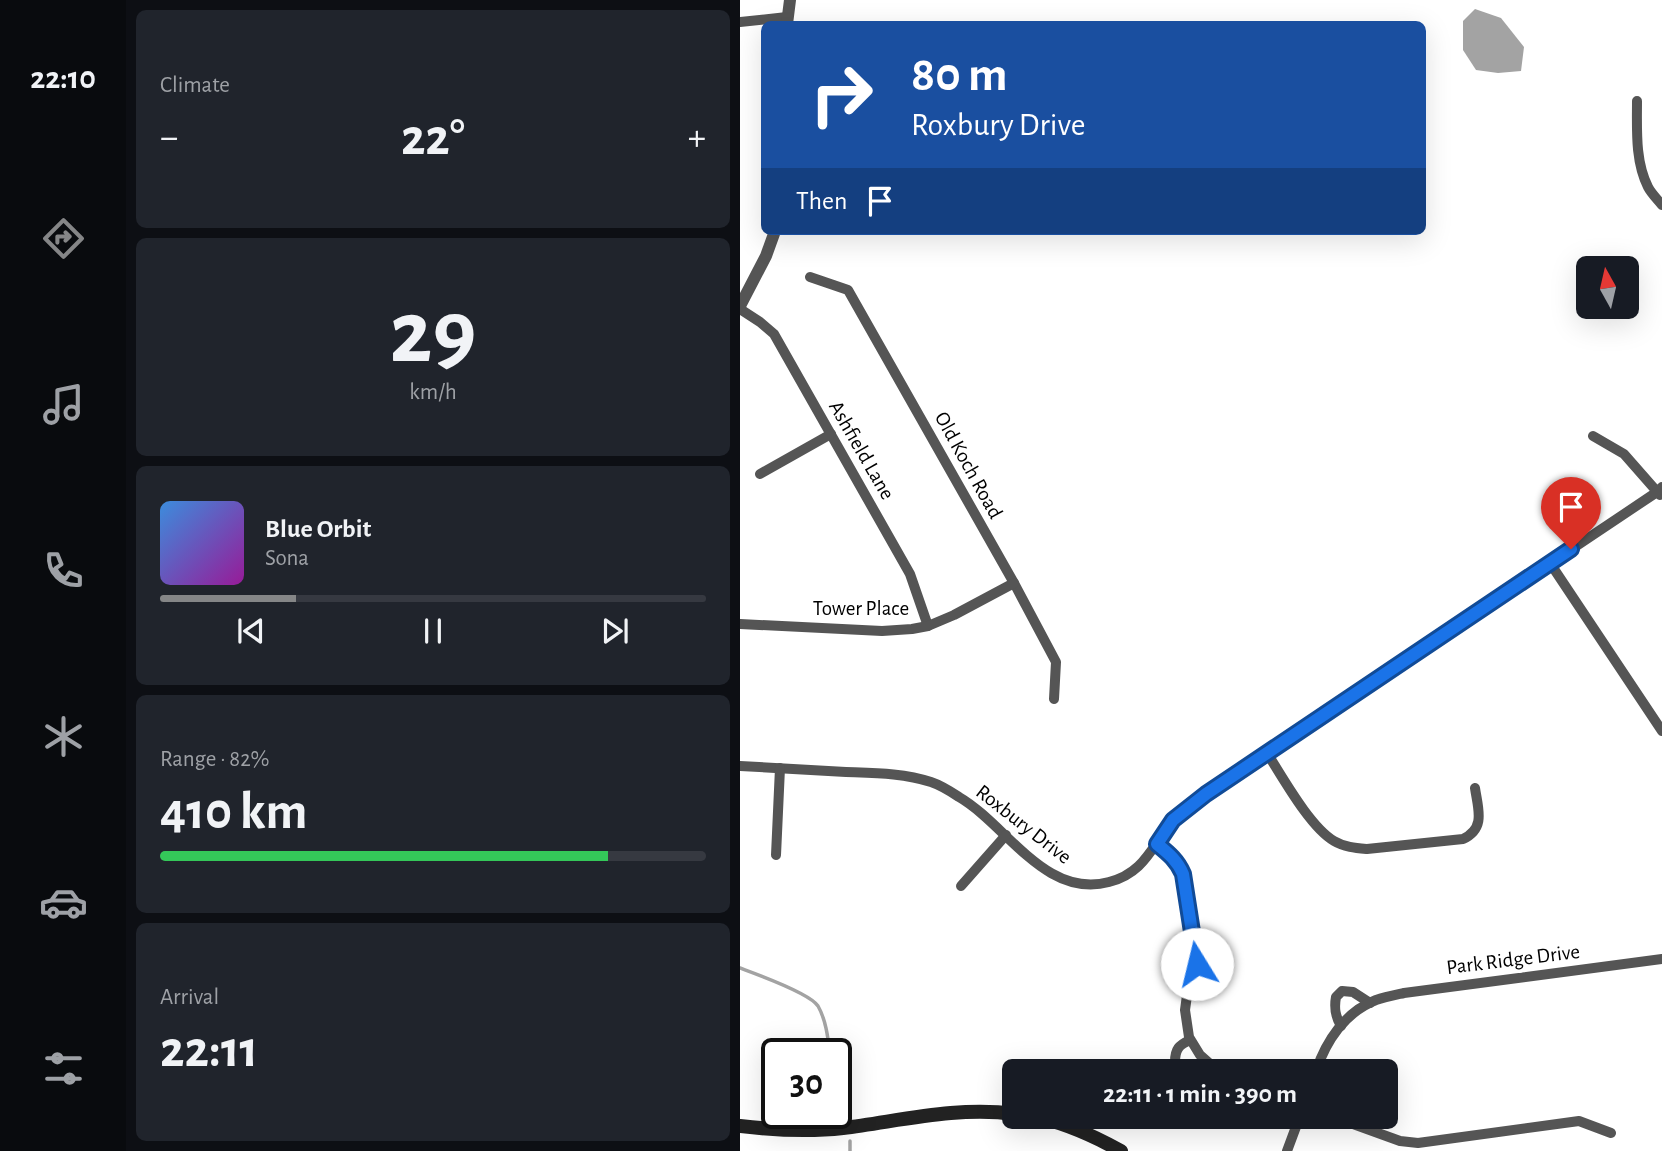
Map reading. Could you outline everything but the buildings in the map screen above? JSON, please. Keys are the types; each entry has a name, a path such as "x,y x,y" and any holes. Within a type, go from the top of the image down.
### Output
{"main road":[{"path":"740,1126 826,1129 931,1114 978,1111 1002,1113"},
{"path":"1074,1129 1122,1151"}],"street":[{"path":"787,21 790,0"},
{"path":"740,22 761,22"},
{"path":"1637,102 1640,168 1649,189 1662,205"},
{"path":"740,308 774,235"},
{"name":"Old Koch Road","path":"811,277 848,290 1056,662 1054,699"},
{"name":"Ashfield Lane","path":"740,308 774,334 910,574 928,626"},
{"path":"760,474 831,434"},
{"path":"1593,436 1624,454 1660,492"},
{"name":"Roxbury Drive","path":"740,766 897,775 933,782 962,798 1044,869 1067,881 1087,886 1111,882 1129,873 1145,860 1173,820 1206,794 1660,492"},
{"path":"1550,564 1662,731"},
{"name":"Tower Place","path":"740,624 882,631 912,629 928,626 954,615 1014,583"},
{"path":"1267,753 1319,830 1336,843 1352,848 1367,849 1471,835 1479,821 1475,788"},
{"path":"776,855 780,768"},
{"path":"961,886 1006,835"},
{"path":"1157,844 1179,864 1183,874 1197,964 1188,988 1185,1010 1190,1040 1204,1059"},
{"name":"Park Ridge Drive","path":"1321,1059 1331,1036 1359,1009 1404,993 1662,959"},
{"path":"1341,1026 1335,1007 1336,997 1342,991 1353,992 1370,1003"},
{"path":"1175,1059 1175,1051 1190,1040"},
{"path":"1367,1129 1400,1141 1418,1143 1579,1121 1612,1133"},
{"path":"1287,1151 1295,1129"}],"shaded area":[{"path":"1475,9 1501,18 1524,47 1521,71 1498,73 1476,70 1463,50 1463,21"}],"waterway":[{"path":"740,968 782,984 813,1001 823,1017 827,1038"},
{"path":"850,1141 850,1151"}],"route":[{"path":"1197,964 1183,874 1179,864 1157,844 1173,820 1206,794 1571,549"}]}
